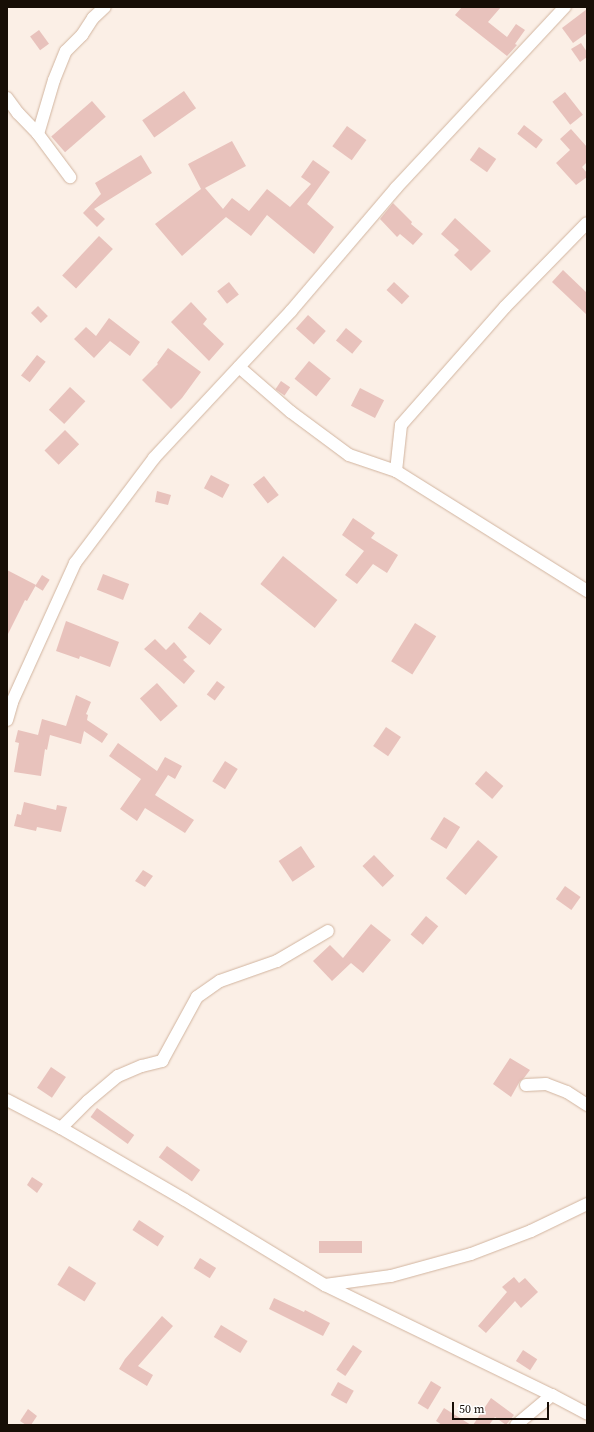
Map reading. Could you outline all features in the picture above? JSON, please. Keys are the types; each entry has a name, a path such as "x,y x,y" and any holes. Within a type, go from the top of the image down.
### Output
{"street":[{"path":"38,134 54,80 66,51 82,35 93,18 105,7"},
{"path":"7,720 12,702 75,563 154,458 291,311 396,188 565,7"},
{"path":"7,98 18,113 38,134 70,177"},
{"path":"396,470 401,425 504,307 587,223"},
{"path":"239,367 291,412 348,455 396,470 587,591"},
{"path":"61,1128 88,1100 118,1076 142,1066 162,1061 197,996 220,980 278,961 328,931"},
{"path":"526,1085 546,1084 567,1092 587,1105"},
{"path":"7,1100 61,1128 185,1200 325,1285 552,1395 587,1414"},
{"path":"325,1285 391,1276 471,1254 531,1231 587,1204"},
{"path":"516,1425 552,1395"}],"building":[{"path":"462,7 501,7 488,22 507,37 516,24 525,30 515,44 517,45 507,56 455,15"},
{"path":"587,9 587,33 573,43 562,28"},
{"path":"39,30 49,44 40,50 30,36"},
{"path":"581,43 587,52 587,57 580,62 571,49"},
{"path":"184,91 196,108 154,137 142,120"},
{"path":"565,92 583,115 570,125 552,102"},
{"path":"92,101 106,117 65,152 51,136"},
{"path":"524,125 543,140 536,148 517,134"},
{"path":"347,126 366,140 352,160 332,146"},
{"path":"571,129 587,147 587,162 582,167 587,173 587,177 576,185 556,163 570,150 560,139"},
{"path":"232,141 246,166 205,188 223,209 232,198 249,211 267,189 290,207 311,184 301,177 313,160 330,172 307,204 334,227 314,254 267,215 251,236 226,217 182,256 155,224 201,189 188,164"},
{"path":"479,147 496,159 487,172 470,160"},
{"path":"141,155 152,173 94,209 105,219 97,227 83,213 101,194 95,183"},
{"path":"393,203 412,222 411,224 423,234 413,245 400,234 397,237 380,219"},
{"path":"455,218 491,251 471,271 454,255 459,250 441,234"},
{"path":"99,236 113,249 76,288 62,275"},
{"path":"563,270 587,293 587,315 552,282"},
{"path":"229,282 239,295 227,304 217,291"},
{"path":"394,282 409,296 402,304 386,290"},
{"path":"191,302 207,319 203,324 224,344 209,361 171,322"},
{"path":"38,306 48,316 41,323 31,313"},
{"path":"308,315 326,331 314,344 296,328"},
{"path":"109,318 140,342 130,356 110,341 94,358 74,339 86,327 96,336"},
{"path":"346,328 362,341 352,354 336,340"},
{"path":"168,348 201,372 182,398 171,409 142,380 158,364 157,363"},
{"path":"37,355 46,362 30,382 21,375"},
{"path":"309,361 331,379 316,396 295,379"},
{"path":"281,381 290,387 285,395 275,389"},
{"path":"70,387 85,401 64,424 49,410"},
{"path":"360,388 384,400 375,418 351,406"},
{"path":"65,430 79,444 59,465 44,451"},
{"path":"211,475 230,485 222,498 204,488"},
{"path":"264,476 279,495 268,504 253,485"},
{"path":"157,491 171,495 168,505 155,502"},
{"path":"353,518 375,533 371,538 398,555 387,573 373,564 357,584 345,575 364,551 342,535"},
{"path":"283,556 337,600 315,628 260,584"},
{"path":"7,570 36,585 27,601 25,600 7,636"},
{"path":"103,574 129,584 123,600 97,590"},
{"path":"42,575 50,580 43,591 35,586"},
{"path":"200,612 222,629 210,645 188,628"},
{"path":"66,621 119,642 110,667 80,656 79,659 56,651"},
{"path":"415,623 436,636 412,674 391,661"},
{"path":"155,639 166,650 174,642 187,657 183,660 195,671 184,684 144,649"},
{"path":"217,681 225,687 215,701 207,695"},
{"path":"157,683 178,706 161,721 140,698"},
{"path":"76,695 91,702 86,714 88,715 87,720 108,734 102,743 84,731 81,744 50,735 47,750 45,749 41,776 14,772 19,743 15,742 18,730 38,735 42,719 66,726"},
{"path":"386,727 401,737 388,756 373,746"},
{"path":"118,743 157,771 165,757 182,766 175,779 168,775 155,795 194,820 185,833 145,808 137,821 120,809 141,779 109,756"},
{"path":"225,761 238,769 225,789 212,781"},
{"path":"486,771 503,786 492,799 475,784"},
{"path":"24,802 56,810 57,805 67,807 61,832 37,827 36,831 14,826 17,814 21,815"},
{"path":"444,817 460,827 446,849 430,839"},
{"path":"478,840 498,857 466,895 446,878"},
{"path":"301,846 315,867 293,882 279,861"},
{"path":"374,855 394,876 383,887 362,866"},
{"path":"143,870 153,876 145,887 135,881"},
{"path":"565,886 581,897 571,910 556,899"},
{"path":"426,916 438,926 423,945 411,934"},
{"path":"371,924 391,940 363,973 351,963 332,981 313,961 330,945 343,958"},
{"path":"510,1058 530,1070 520,1081 511,1097 493,1084"},
{"path":"51,1067 66,1077 52,1098 37,1088"},
{"path":"97,1108 134,1135 128,1144 91,1117"},
{"path":"167,1146 200,1170 192,1181 159,1157"},
{"path":"32,1177 43,1184 37,1193 27,1185"},
{"path":"139,1220 164,1236 158,1246 132,1230"},
{"path":"319,1241 362,1241 362,1253 319,1253"},
{"path":"200,1258 216,1268 210,1278 194,1268"},
{"path":"69,1266 96,1283 84,1302 57,1285"},
{"path":"514,1277 519,1283 525,1278 538,1292 521,1308 515,1301 486,1333 478,1326 507,1292 502,1287"},
{"path":"274,1298 304,1312 305,1310 330,1323 323,1336 269,1309"},
{"path":"162,1316 173,1326 138,1366 153,1375 147,1386 119,1369 125,1359"},
{"path":"221,1325 248,1341 240,1353 214,1337"},
{"path":"353,1345 362,1351 345,1376 336,1370"},
{"path":"523,1350 537,1359 530,1370 516,1361"},
{"path":"431,1381 441,1387 428,1409 418,1403"},
{"path":"338,1382 354,1391 346,1404 331,1395"},
{"path":"491,1398 514,1415 506,1425 495,1417 489,1425 473,1425"},
{"path":"444,1408 471,1425 442,1425 436,1421"},
{"path":"28,1409 37,1416 31,1425 26,1425 20,1421"}]}
